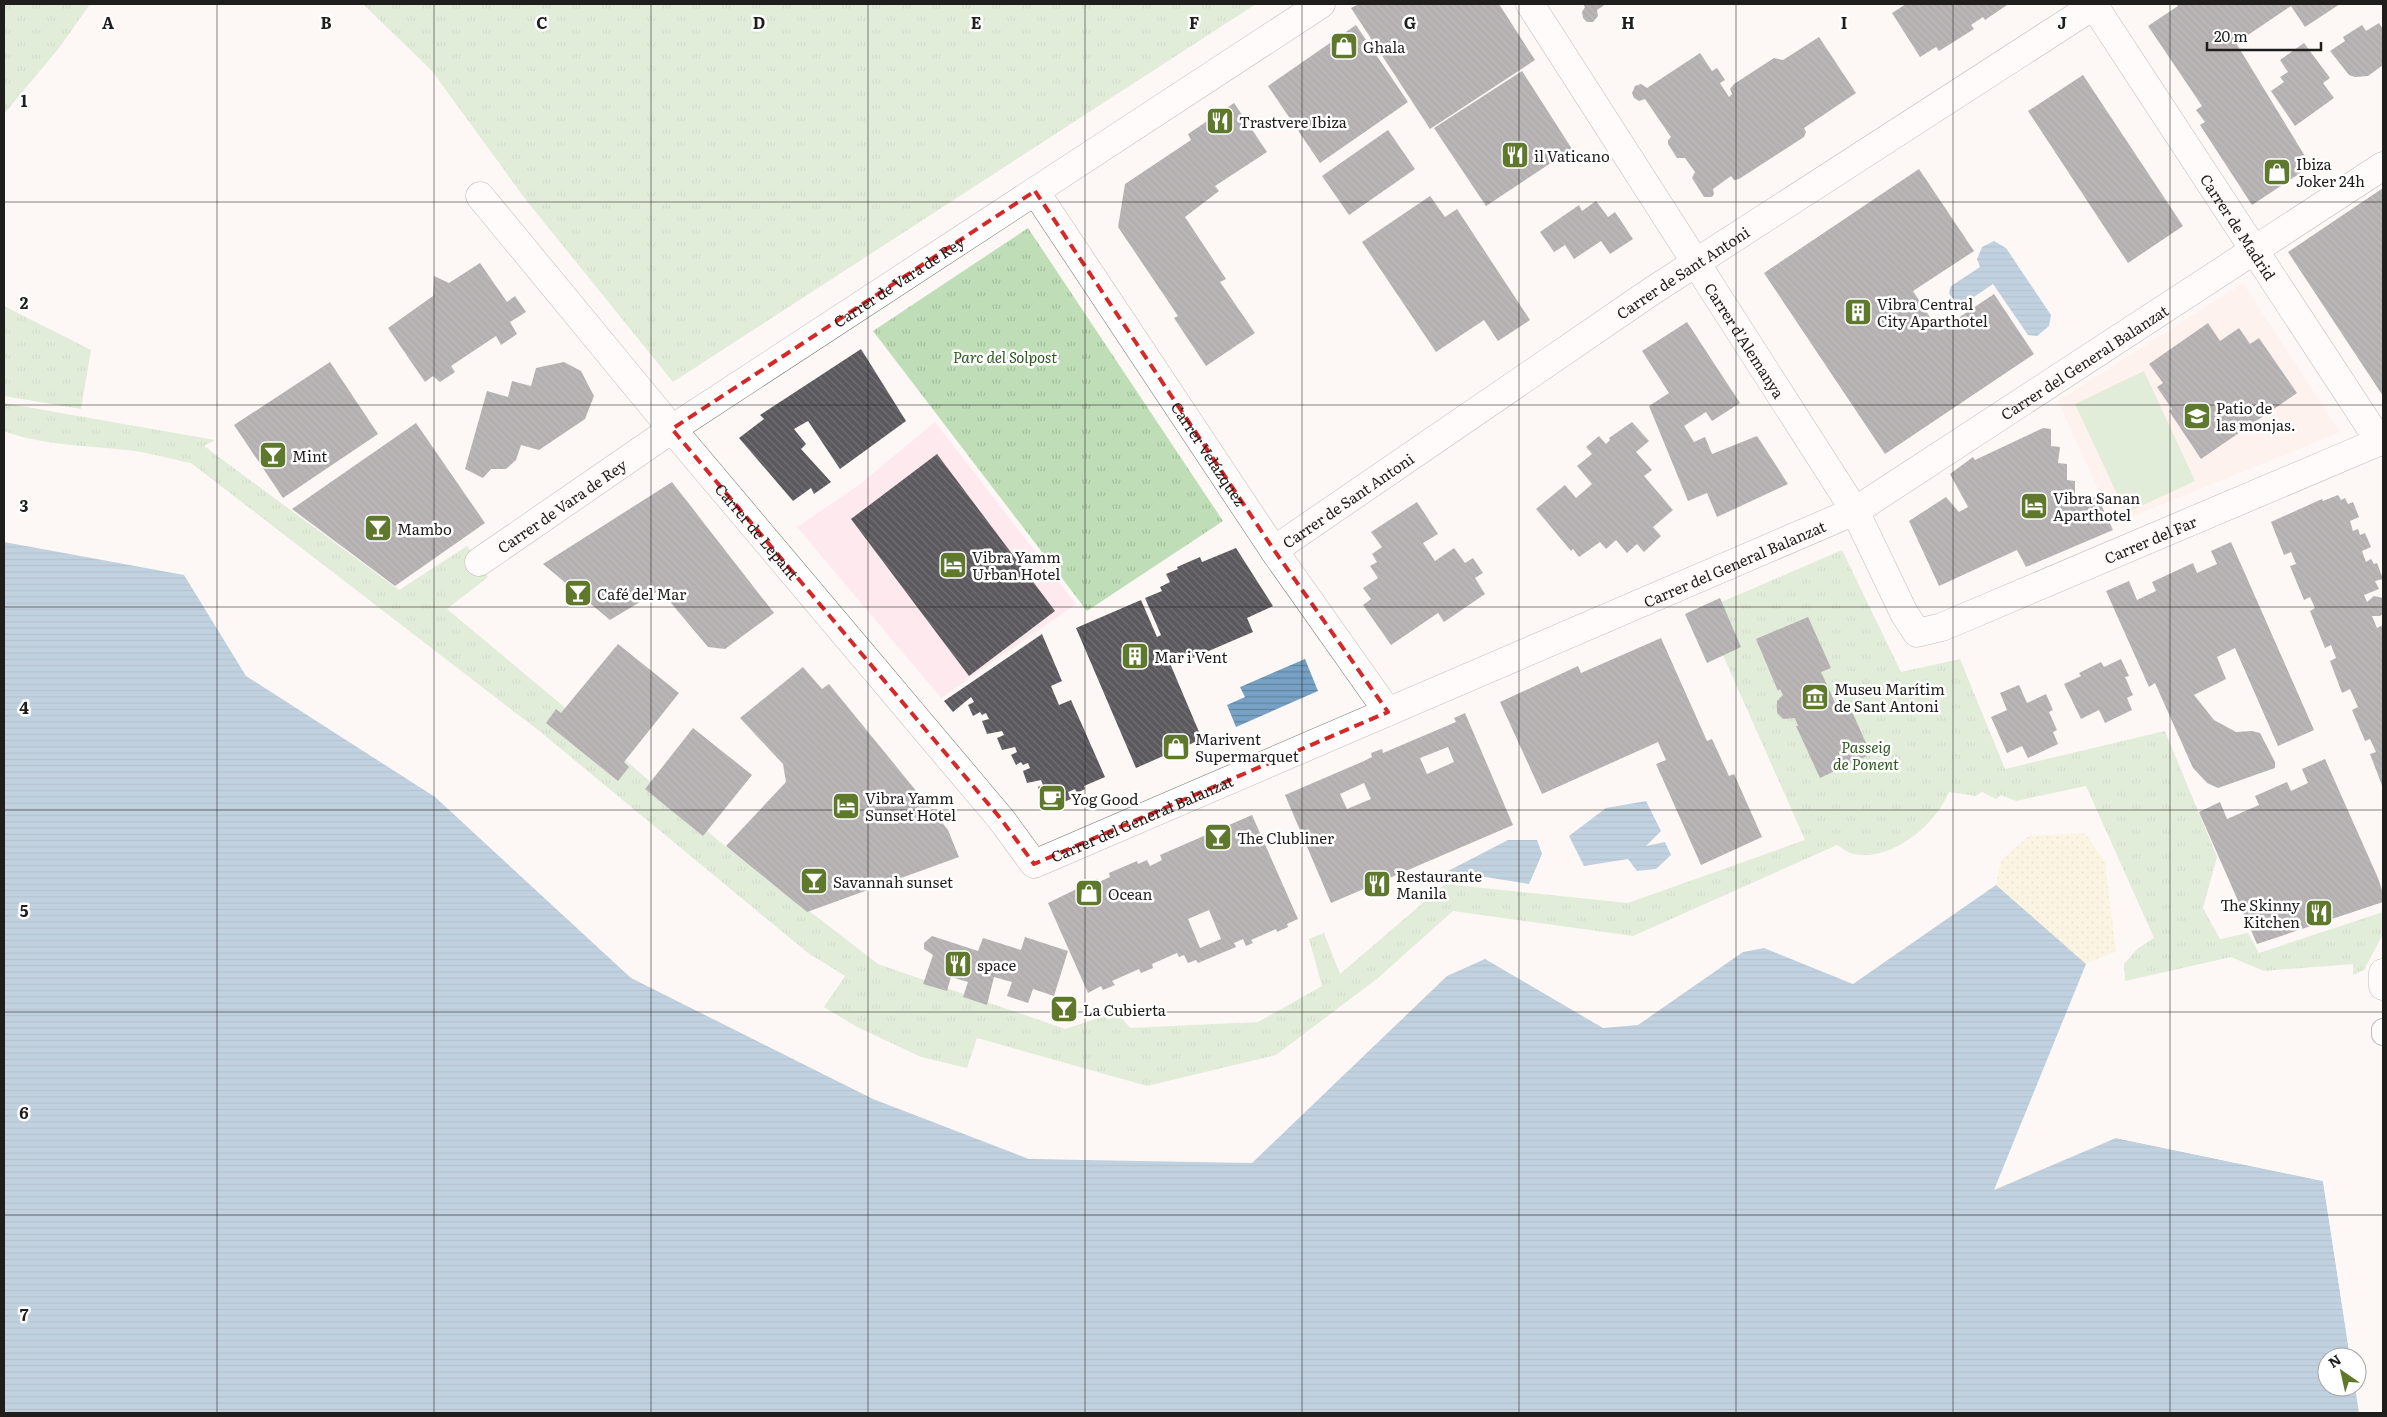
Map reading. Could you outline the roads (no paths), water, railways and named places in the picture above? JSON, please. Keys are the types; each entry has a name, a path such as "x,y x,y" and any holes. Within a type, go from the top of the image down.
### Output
{"street":[{"name":"Carrer de Vara de Rey","path":"480,562 672,429 1321,4"},
{"name":"Carrer d'Alemanya","path":"1530,4 1855,511 1904,613 1916,633"},
{"name":"Carrer de Sant Antoni","path":"1274,550 1696,262 2094,4"},
{"name":"Carrer de Madrid","path":"2094,4 2382,444"},
{"name":"Carrer del General Balanzat","path":"1034,864 1855,511 2256,251 2383,166"},
{"name":"Carrer Velázquez","path":"1035,191 1274,550 1388,712"},
{"name":"Carrer de Lepant","path":"480,196 672,429 1001,819 1034,864"},
{"name":"Carrer del Far","path":"1916,633 1942,627 2382,444"},
{"path":"2383,973 2383,986"}],"water":[{"path":"1994,241 2006,248 2051,315 2049,326 2037,336 2028,335 1993,284 1962,305 1955,302 1949,293 1951,286 1980,267 1977,259 1982,247"},
{"path":"4,542 184,575 246,676 435,797 631,978 873,1099 1029,1159 1252,1163 1447,976 1485,959 1603,1028 1638,1025 1743,952 1764,948 1853,984 1996,885 2086,964 1994,1190 2116,1138 2323,1181 2348,1347 2317,1347 2317,1397 2357,1397 2359,1413 4,1413"},
{"path":"1305,659 1318,691 1236,727 1227,705 1245,697 1240,687"},
{"path":"1646,801 1661,831 1646,846 1665,842 1671,855 1656,869 1637,871 1628,859 1584,866 1569,836 1606,808"},
{"path":"1508,840 1537,840 1542,854 1529,884 1448,871"}],"place":[{"name":"Ghala","path":"1344,46"},
{"name":"Trastvere Ibiza","path":"1220,121"},
{"name":"il Vaticano","path":"1515,155"},
{"name":"Ibiza Joker 24h","path":"2277,172"},
{"name":"Vibra Central City Aparthotel","path":"1858,312"},
{"name":"Patio de las monjas.","path":"2197,416"},
{"name":"Mint","path":"273,455"},
{"name":"Vibra Sanan Aparthotel","path":"2034,506"},
{"name":"Mambo","path":"378,528"},
{"name":"Vibra Yamm Urban Hotel","path":"953,565"},
{"name":"Café del Mar","path":"578,593"},
{"name":"Mar i Vent","path":"1135,656"},
{"name":"Museu Marítim de Sant Antoni","path":"1815,697"},
{"name":"Marivent Supermarquet","path":"1176,747"},
{"name":"Yog Good","path":"1052,798"},
{"name":"Vibra Yamm Sunset Hotel","path":"846,806"},
{"name":"The Clubliner","path":"1218,837"},
{"name":"Savannah sunset","path":"814,881"},
{"name":"Restaurante Manila","path":"1377,884"},
{"name":"Ocean","path":"1089,893"},
{"name":"The Skinny Kitchen","path":"2319,913"},
{"name":"space","path":"958,964"},
{"name":"La Cubierta","path":"1064,1009"}],"park label":[{"name":"Parc del Solpost","path":"1005,356"},
{"name":"Passeig de Ponent","path":"1866,754"}]}
